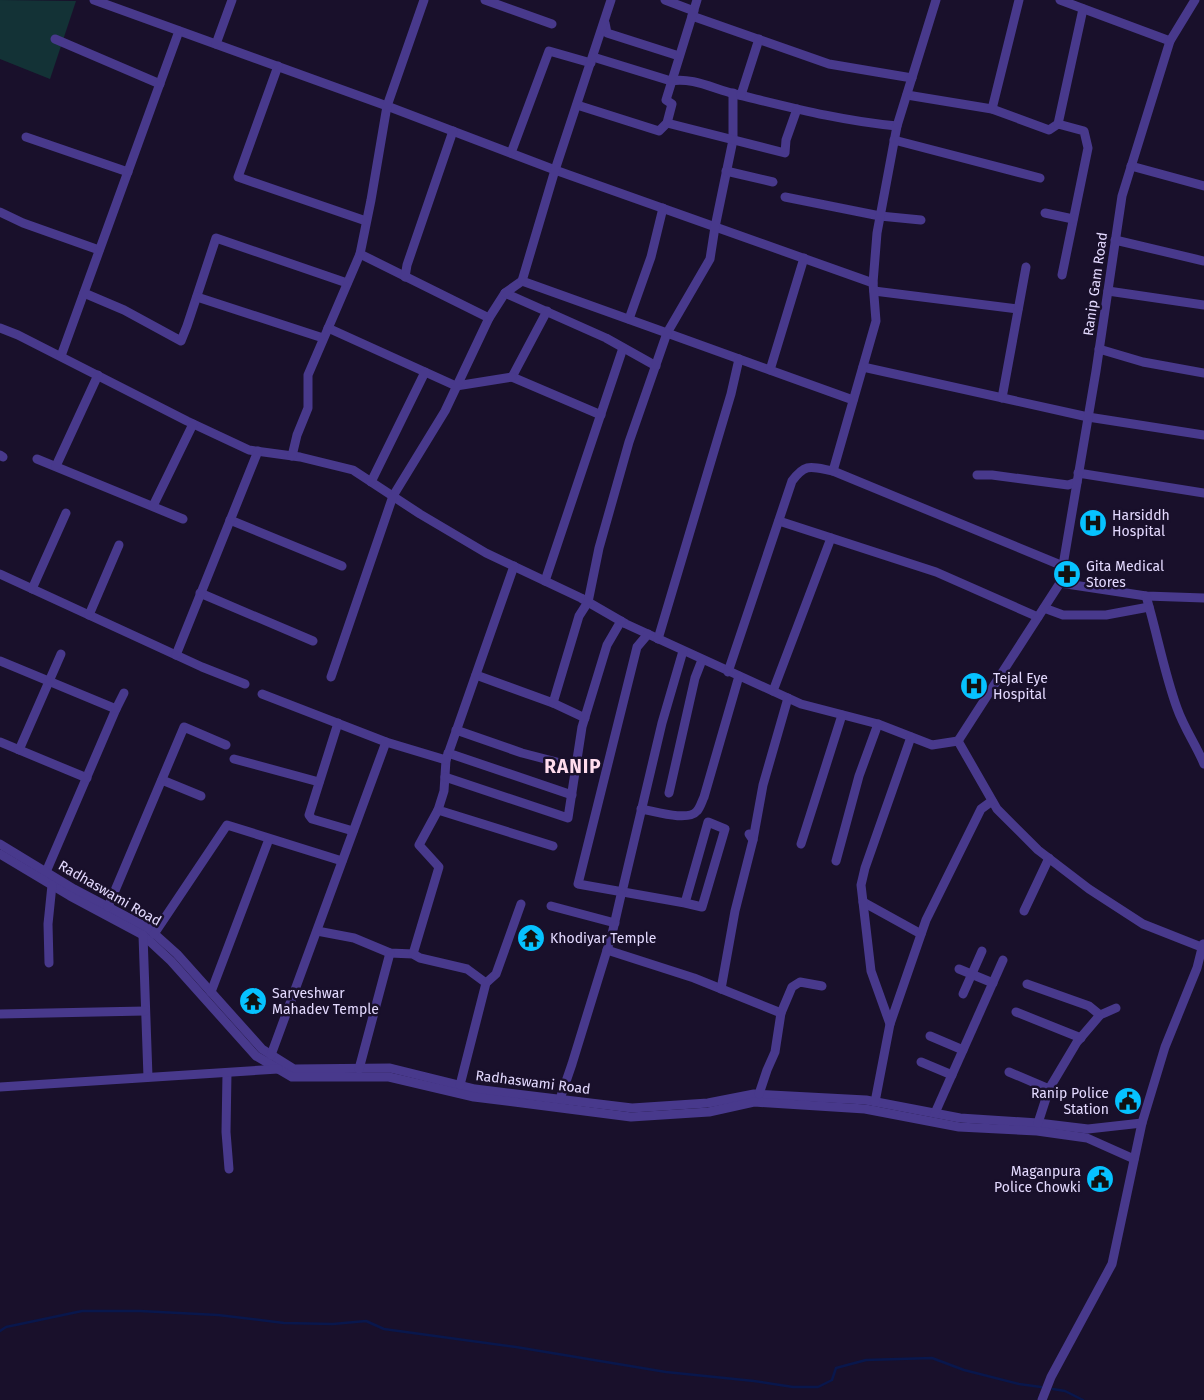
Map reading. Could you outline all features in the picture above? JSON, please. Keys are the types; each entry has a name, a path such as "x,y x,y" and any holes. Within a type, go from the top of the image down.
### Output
{"street":[{"path":"216,44 232,0"},
{"path":"292,456 297,435 308,408 308,375 360,254 387,106 424,0"},
{"path":"485,0 552,24"},
{"path":"331,677 393,496 445,412 489,318 505,292 522,281 555,170 611,0"},
{"path":"665,0 693,14 829,64 912,78"},
{"path":"577,105 659,131 668,123 672,104 666,100 697,0"},
{"path":"833,470 876,321 873,287 877,233 897,126 936,0"},
{"path":"992,109 1019,0"},
{"path":"1060,0 1170,41"},
{"name":"Ranip Gam Road","path":"1060,583 1122,196 1170,41 1195,0"},
{"path":"100,1 555,170 804,258 873,287 1018,309"},
{"path":"907,94 992,109 1049,130 1058,124 1083,9"},
{"path":"605,23 607,33 679,56"},
{"path":"61,356 179,31"},
{"path":"55,39 160,84"},
{"path":"553,703 579,616 588,602 628,442 667,333 710,260 733,140 737,94 759,39"},
{"path":"512,153 548,51 592,60 671,82 679,80 797,109 860,122 897,126"},
{"path":"278,66 238,177 366,221"},
{"path":"668,123 785,153 786,140 797,109"},
{"path":"1058,124 1084,131 1088,148 1062,275"},
{"path":"405,277 407,265 453,131"},
{"path":"26,136 128,172"},
{"path":"894,140 1040,178"},
{"path":"1131,166 1204,186"},
{"path":"726,171 773,182"},
{"path":"785,197 880,216 921,220"},
{"path":"629,320 651,257 663,208"},
{"path":"0,212 23,224 99,250"},
{"path":"1044,213 1073,220"},
{"path":"84,293 124,310 180,341 216,238 347,284"},
{"path":"1115,240 1204,261"},
{"path":"360,254 489,318"},
{"path":"770,370 804,258"},
{"path":"1002,398 1026,268"},
{"path":"522,281 853,400"},
{"path":"1108,291 1204,306"},
{"path":"505,292 623,348 656,366"},
{"path":"196,297 323,338"},
{"path":"512,376 547,312"},
{"path":"0,328 61,356 193,424 250,450 292,456 353,470 486,553 728,672 802,704 878,724 932,745 958,741 1060,583 1146,596 1204,598"},
{"path":"328,328 456,386 512,376 601,415"},
{"path":"545,581 623,348"},
{"path":"1099,349 1143,362 1204,373"},
{"path":"658,639 731,394 738,359"},
{"path":"862,367 1088,417 1204,436"},
{"path":"371,482 425,372"},
{"path":"56,466 98,375"},
{"path":"153,506 193,424"},
{"path":"176,655 258,451"},
{"path":"37,458 184,519"},
{"path":"728,672 792,481 800,471 810,466 833,470 1063,566"},
{"path":"977,474 992,474 1068,485 1078,477 1204,493"},
{"path":"32,589 66,513"},
{"path":"230,520 342,566"},
{"path":"779,521 936,572 1038,617"},
{"path":"773,691 831,538"},
{"path":"89,615 119,545"},
{"path":"413,954 439,868 419,845 438,810 444,791 447,756 514,566"},
{"path":"0,574 176,655 245,684"},
{"path":"200,593 313,641"},
{"path":"1146,596 1159,641 1166,677 1178,711 1204,764"},
{"path":"1044,608 1063,615 1106,615 1150,607"},
{"path":"445,777 568,818 585,718 607,645 621,621"},
{"path":"648,634 637,647 578,884 622,894 684,902 702,907 725,829 708,822 684,902"},
{"path":"560,1099 615,923 662,723 683,651"},
{"path":"19,750 61,654"},
{"path":"669,793 695,678 702,660"},
{"path":"0,661 116,709"},
{"path":"476,675 553,703 585,718"},
{"path":"641,808 683,817 697,812 704,797 739,676"},
{"path":"46,872 124,693"},
{"path":"262,694 386,742 447,756 572,795"},
{"path":"720,988 763,785 788,698"},
{"path":"801,844 842,715"},
{"path":"338,723 309,815 312,819 353,831"},
{"path":"836,861 859,776 878,724"},
{"path":"108,907 184,727 226,744"},
{"path":"456,730 522,753 576,767"},
{"path":"890,1024 871,971 861,885 865,868 911,737"},
{"path":"958,741 997,809 1038,850 1089,889 1142,924 1203,946 1197,968 1165,1047 1142,1123 1112,1264 1051,1378 1042,1400"},
{"path":"0,742 87,778"},
{"path":"271,1055 386,742"},
{"path":"234,759 319,782"},
{"path":"162,780 201,796"},
{"path":"875,1102 890,1024 921,934 947,875 981,808 992,801"},
{"path":"438,810 553,846"},
{"path":"154,934 226,826 342,861"},
{"path":"211,992 269,838"},
{"name":"Radhaswami Road","path":"0,844 46,872 148,928 178,954 262,1050 294,1069 390,1068 475,1089 632,1108 708,1103 759,1094 875,1102 960,1118 1038,1123 1088,1129 1142,1123"},
{"name":"Radhaswami Road","path":"0,854 143,935 172,960 256,1056 292,1077 389,1077 474,1097 631,1117 709,1112 754,1102 865,1109 959,1127 1037,1131 1087,1138 1134,1159"},
{"path":"1024,911 1049,858"},
{"path":"49,962 48,924 52,885"},
{"path":"863,902 921,934"},
{"path":"460,1085 486,983 496,974 521,904"},
{"path":"550,906 615,923"},
{"path":"316,931 354,938 390,953 413,954 420,958 467,969 486,983"},
{"path":"143,935 148,1078"},
{"path":"607,950 694,978 781,1013"},
{"path":"963,994 982,951"},
{"path":"359,1068 390,953"},
{"path":"934,1114 1003,960"},
{"path":"959,969 993,983"},
{"path":"759,1094 775,1052 781,1013 792,987 800,982 822,986"},
{"path":"1027,984 1089,1006 1100,1014"},
{"path":"1038,1123 1049,1089 1081,1038 1100,1014 1116,1008"},
{"path":"0,1014 145,1011"},
{"path":"1016,1012 1081,1038"},
{"path":"930,1036 963,1050"},
{"path":"921,1062 952,1075"},
{"path":"0,1087 278,1069"},
{"path":"228,1072 226,1132 229,1169"},
{"path":"1009,1072 1049,1089"}],"green space":[{"path":"0,0 76,1 50,79 0,59"}],"waterway":[{"path":"0,1331 6,1327 82,1311 140,1311 218,1315 284,1323 333,1324 366,1321 384,1329 516,1347 666,1372 793,1387 818,1387 832,1380 836,1368 866,1360 932,1358 964,1370 1019,1384 1041,1387"},
{"path":"1053,1389 1065,1391 1083,1400"}],"place":[{"name":"Harsiddh Hospital","path":"1093,523"},
{"name":"Gita Medical Stores","path":"1067,574"},
{"name":"Tejal Eye Hospital","path":"974,686"},
{"name":"Khodiyar Temple","path":"531,938"},
{"name":"Sarveshwar Mahadev Temple","path":"253,1001"},
{"name":"Ranip Police Station","path":"1128,1101"},
{"name":"Maganpura Police Chowki","path":"1100,1179"}],"district":[{"name":"RANIP","path":"573,766"}]}
